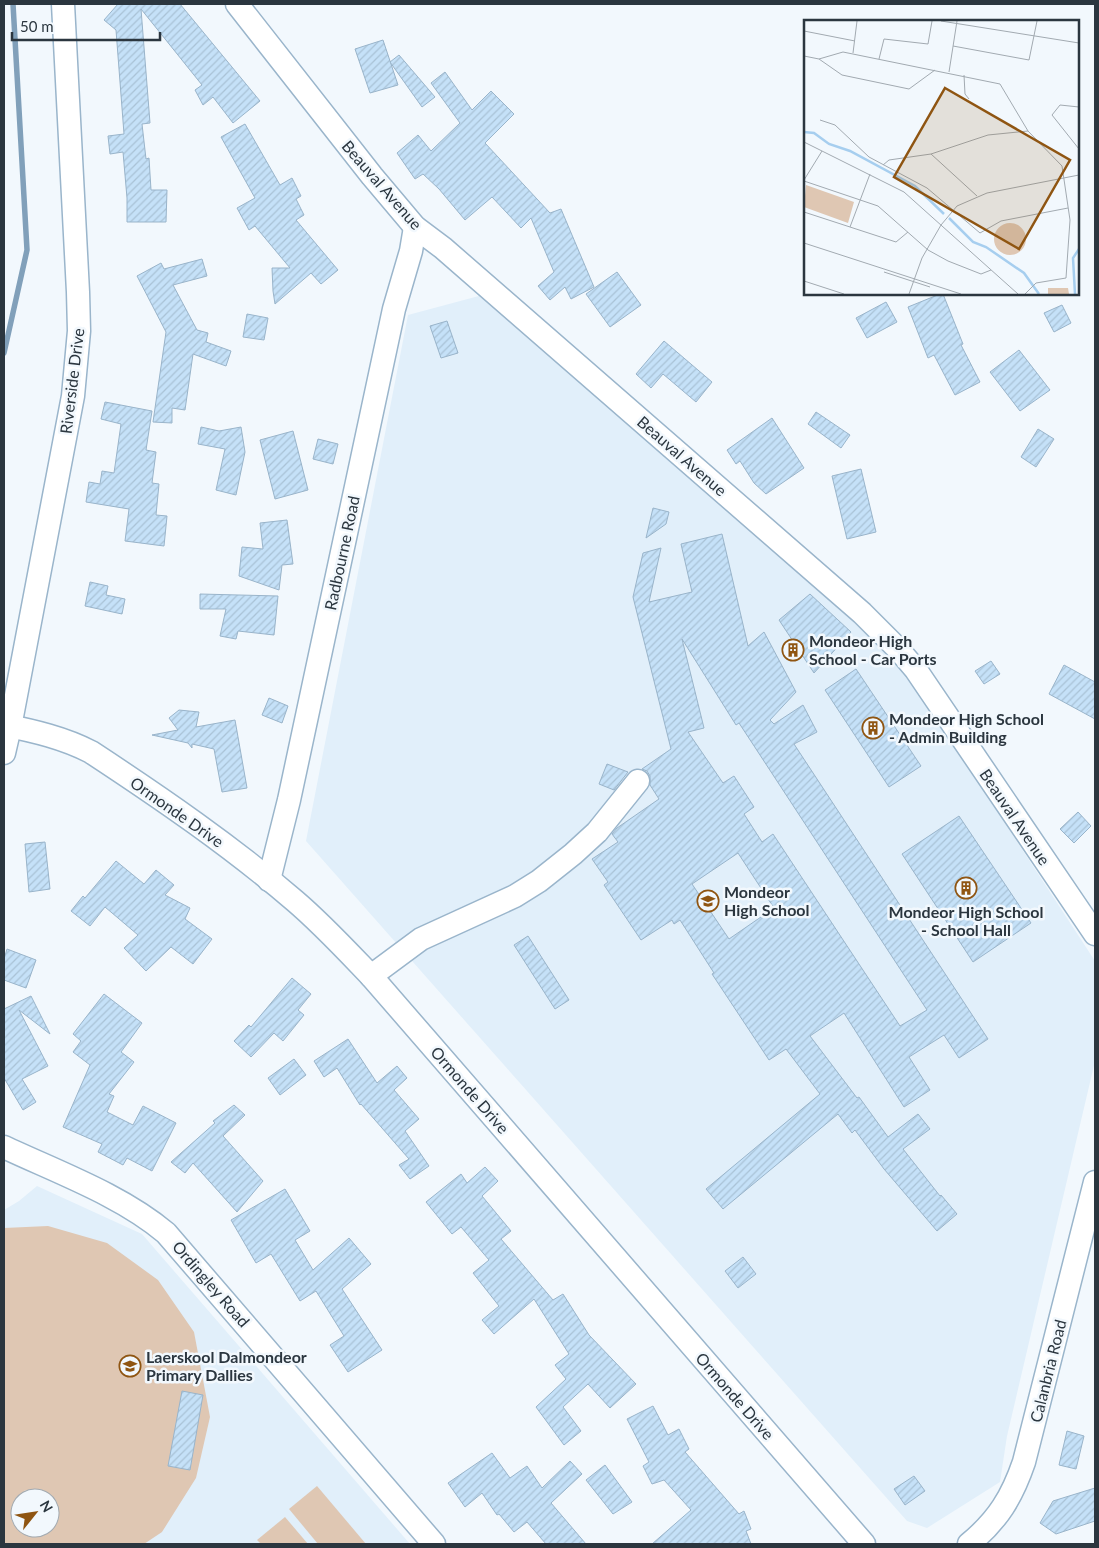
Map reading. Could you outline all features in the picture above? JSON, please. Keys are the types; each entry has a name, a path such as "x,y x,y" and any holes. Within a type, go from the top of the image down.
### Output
{"street":[{"name":"Riverside Drive","path":"4,752 7,726 67,430 77,366 78,292 63,4"},
{"name":"Beauval Avenue","path":"237,4 372,176 416,226 862,613 900,650 916,670 1095,934"},
{"name":"Radbourne Road","path":"269,880 278,846 394,309 411,251 416,226"},
{"name":"Ormonde Drive","path":"7,726 59,738 92,752 186,817 269,880 323,926 370,976 864,1544"},
{"path":"370,976 421,939 515,896 540,881 597,832 638,782"},
{"name":"Ordingley Road","path":"4,1147 114,1198 148,1217 166,1233 434,1544"},
{"name":"Calanbria Road","path":"969,1544 996,1517 1008,1501 1016,1485 1024,1462 1095,1182"}],"shaded area":[{"name":"Mondeor High School","path":"490,293 882,635 1095,961 1095,1061 1007,1436 1000,1482 927,1528 907,1521 306,841 408,315"},
{"name":"Laerskool Dalmondeor Primary Dallies","path":"37,1186 142,1234 410,1544 4,1544 4,1210 19,1201"},
{"name":"Laerskool Dalmondeor Primary Dallies","path":"48,1226 107,1243 158,1280 194,1332 210,1417 196,1478 162,1532 144,1544 4,1544 4,1228"},
{"path":"317,1486 366,1544 318,1544 289,1509"},
{"path":"285,1517 308,1544 261,1544 257,1540"}],"building":[{"path":"118,4 180,4 260,101 233,123 213,97 203,105 195,90 202,85 141,9 150,123 142,124 146,159 149,158 151,190 167,190 166,222 127,222 123,152 110,154 108,136 124,134 116,30 104,20"},
{"path":"383,40 398,85 370,93 355,49"},
{"path":"399,55 435,97 422,107 390,62"},
{"path":"445,72 472,110 491,91 514,114 485,143 550,213 561,209 594,287 571,299 565,287 550,300 538,286 554,272 531,218 521,228 492,197 465,220 439,189 423,174 415,179 397,153 418,135 431,151 460,123 431,83"},
{"path":"245,124 280,185 292,178 301,196 296,199 304,215 296,220 338,270 321,284 311,273 275,304 272,268 290,268 255,226 249,230 237,208 255,198 221,137"},
{"path":"202,259 207,276 173,285 197,330 208,333 206,342 231,351 226,366 193,354 185,410 172,408 172,423 153,422 166,332 137,276 161,263 164,269"},
{"path":"617,272 641,305 610,327 586,294"},
{"path":"938,295 943,295 963,344 961,345 980,382 955,395 934,355 928,358 908,307"},
{"path":"886,302 897,322 867,338 856,318"},
{"path":"1062,305 1071,323 1054,332 1044,313"},
{"path":"247,314 268,318 264,340 243,337"},
{"path":"447,321 458,353 441,358 430,326"},
{"path":"664,341 712,382 696,402 663,374 651,388 636,374"},
{"path":"1019,350 1050,390 1020,411 990,372"},
{"path":"105,402 152,411 146,450 156,452 152,483 159,484 156,515 167,516 164,546 125,541 129,509 86,502 89,482 100,484 102,471 114,473 121,424 101,419"},
{"path":"816,412 850,435 841,448 808,424"},
{"path":"772,418 804,468 766,494 754,483 740,461 736,464 727,450"},
{"path":"201,427 219,431 241,427 245,452 236,495 216,490 225,449 198,444"},
{"path":"1038,429 1054,439 1036,467 1021,457"},
{"path":"293,431 308,490 275,499 260,440"},
{"path":"318,439 338,444 333,464 313,459"},
{"path":"861,469 876,532 847,539 832,476"},
{"path":"653,508 669,512 666,524 646,538"},
{"path":"287,520 293,564 282,565 279,590 239,576 242,547 263,549 260,523"},
{"path":"722,534 748,646 764,632 796,692 770,720 774,724 803,705 817,732 794,744 988,1039 959,1058 944,1035 909,1057 930,1090 904,1107 844,1013 810,1036 888,1137 918,1114 930,1129 903,1149 940,1196 957,1214 937,1231 884,1169 855,1130 852,1133 838,1114 723,1209 706,1189 820,1094 786,1049 769,1060 712,974 714,973 680,920 674,924 672,920 641,940 604,885 608,882 592,859 618,842 612,834 617,828 659,799 650,785 650,776 647,771 642,769 671,749 633,597 643,553 661,548 649,602 692,592 681,544","holes":["682,639 736,725 739,723 927,1010 900,1026 773,834 762,842 744,814 754,807 734,776 723,783 688,732 704,728","738,853 774,908 729,939 692,884"]},
{"path":"90,582 108,586 106,595 125,599 122,614 85,606"},
{"path":"200,594 278,596 274,635 238,631 236,639 220,636 226,609 200,609"},
{"path":"810,594 851,632 814,673 779,620"},
{"path":"991,661 1000,674 984,684 975,671"},
{"path":"1064,665 1095,682 1095,719 1049,694"},
{"name":"Mondeor High School - Admin Building","path":"856,669 921,766 889,787 825,690"},
{"path":"269,698 288,706 282,723 262,715"},
{"path":"179,710 199,712 196,727 235,720 247,788 222,792 214,749 192,744 192,748 188,743 152,735 178,730 169,718"},
{"path":"607,764 628,772 614,790 599,784"},
{"path":"1078,812 1091,826 1074,843 1060,829"},
{"name":"Mondeor High School - School Hall","path":"959,816 1031,923 973,962 902,854"},
{"path":"45,842 50,889 29,892 25,844"},
{"path":"116,861 144,884 156,870 174,885 165,895 190,908 185,919 212,939 193,964 171,947 146,971 124,948 138,935 105,907 90,926 71,911 83,896 85,898"},
{"path":"528,936 569,1000 555,1009 514,945"},
{"path":"7,949 36,960 26,988 4,980 4,959"},
{"path":"292,978 311,994 298,1010 304,1015 283,1041 274,1033 251,1057 234,1041 249,1025 251,1027"},
{"path":"104,994 142,1023 121,1052 134,1062 109,1094 114,1096 107,1112 133,1125 143,1106 176,1123 152,1171 127,1158 123,1165 98,1152 102,1144 63,1127 90,1065 73,1052 81,1041 73,1034"},
{"path":"31,996 50,1034 19,1010 48,1066 22,1079 36,1102 23,1110 4,1078 4,1009"},
{"path":"348,1039 377,1083 397,1066 407,1078 394,1090 419,1119 405,1131 429,1166 410,1179 399,1165 409,1159 360,1105 337,1068 324,1077 314,1061"},
{"path":"294,1059 306,1075 280,1095 268,1078"},
{"path":"234,1105 245,1115 223,1136 263,1181 237,1212 193,1163 185,1173 171,1162 215,1123 213,1121"},
{"path":"485,1167 498,1181 482,1196 511,1231 501,1239 553,1300 563,1294 589,1335 636,1384 610,1408 588,1384 563,1407 581,1431 564,1445 536,1407 566,1379 555,1365 569,1354 534,1299 494,1334 482,1320 499,1306 473,1273 489,1260 461,1227 452,1234 426,1202 461,1174 467,1183"},
{"path":"285,1189 310,1231 295,1240 313,1270 349,1238 371,1264 342,1289 382,1350 348,1372 330,1345 344,1336 316,1291 300,1301 271,1254 256,1263 231,1220"},
{"path":"743,1257 756,1274 738,1288 725,1271"},
{"path":"182,1391 203,1395 190,1470 168,1466"},
{"path":"653,1406 668,1435 679,1429 689,1449 685,1452 739,1514 744,1511 751,1529 746,1531 751,1544 652,1544 691,1510 664,1480 652,1484 643,1466 649,1462 627,1419"},
{"path":"1067,1431 1084,1436 1076,1469 1059,1465"},
{"path":"492,1453 510,1478 527,1466 542,1488 570,1461 582,1474 551,1503 586,1544 546,1544 527,1522 514,1532 499,1514 497,1515 482,1493 465,1507 448,1483"},
{"path":"605,1465 632,1502 613,1514 586,1480"},
{"path":"914,1476 925,1491 905,1505 894,1489"},
{"path":"1095,1488 1095,1521 1056,1534 1040,1523 1053,1501"}],"waterway":[{"path":"4,353 27,250 13,4"}],"place":[{"name":"Mondeor High School - Car Ports","path":"793,650"},
{"name":"Mondeor High School - Admin Building","path":"873,728"},
{"name":"Mondeor High School - School Hall","path":"966,888"},
{"name":"Mondeor High School","path":"708,901"},
{"name":"Laerskool Dalmondeor Primary Dallies","path":"130,1366"}]}
